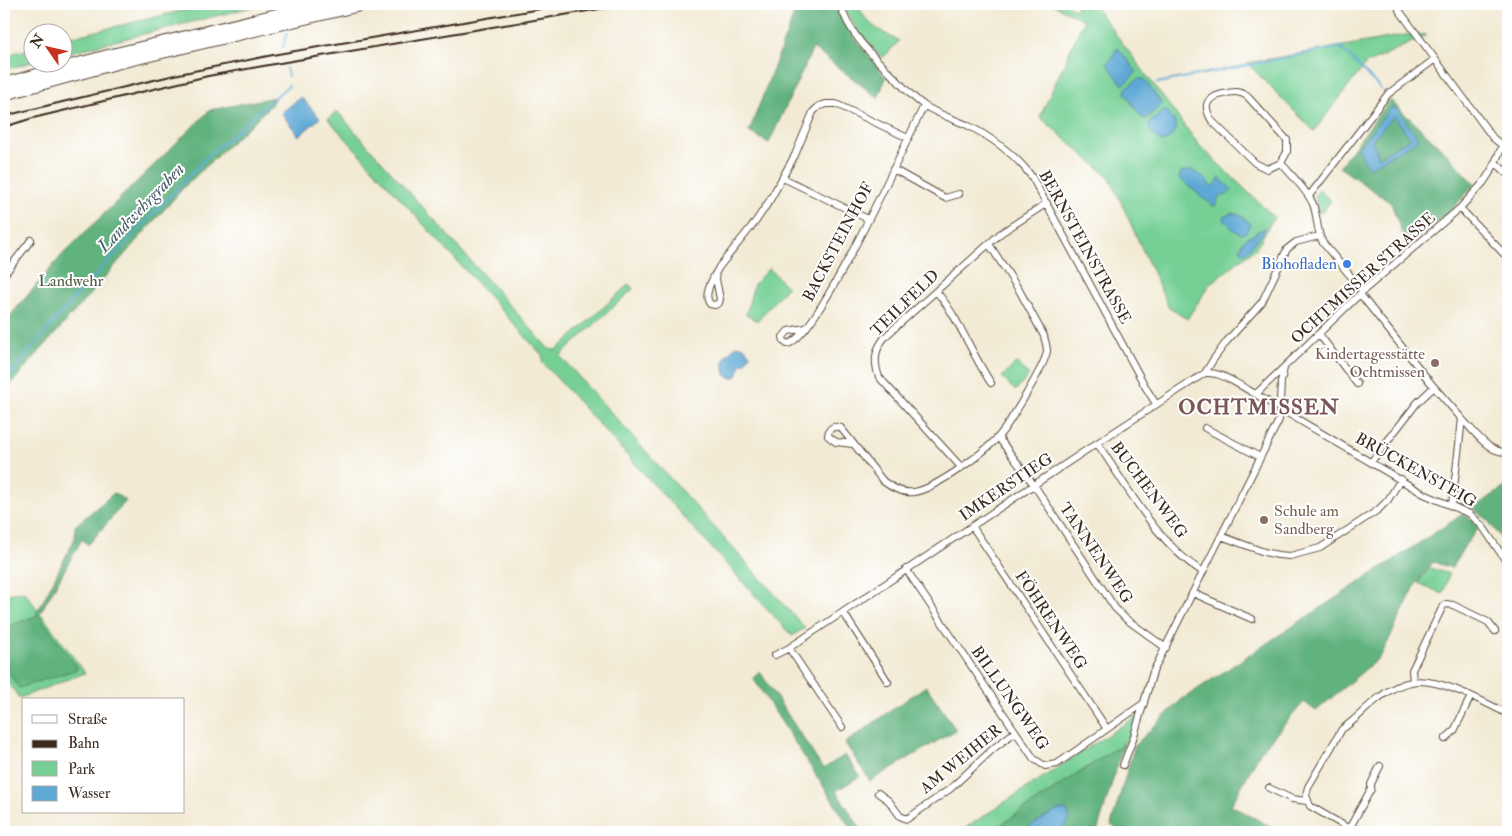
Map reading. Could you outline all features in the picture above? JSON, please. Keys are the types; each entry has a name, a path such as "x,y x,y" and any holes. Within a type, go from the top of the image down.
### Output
{"highway":[{"path":"4,84 112,54 322,4"},
{"path":"4,94 125,61 364,4"}],"street":[{"name":"BERNSTEINSTRASSE","path":"840,4 849,26 859,41 924,106 968,126 1002,145 1023,164 1047,203 1156,404"},
{"path":"1399,10 1493,138 1504,146"},
{"path":"1309,196 1388,94 1435,59"},
{"path":"1236,91 1247,96 1287,140 1287,152 1281,163 1267,169 1256,162 1212,121 1207,113 1208,100 1214,96 1236,91"},
{"path":"715,274 725,258 756,222 783,178 813,112 819,106 836,104 908,138"},
{"name":"BACKSTEINHOF","path":"806,328 830,293 924,106"},
{"name":"OCHTMISSER STRASSE","path":"1256,394 1362,292 1460,208 1483,183 1496,163 1508,134"},
{"path":"1281,163 1309,196 1316,213 1319,236 1327,249 1434,387 1490,447 1497,451 1508,452"},
{"path":"1496,163 1508,174"},
{"path":"893,169 945,198 959,194"},
{"path":"783,178 868,219"},
{"name":"TEILFELD","path":"961,467 880,377 875,360 876,350 881,341 989,244 1014,224 1047,203"},
{"path":"1460,208 1504,254"},
{"path":"1205,373 1227,341 1262,302 1287,249 1296,242 1319,236"},
{"path":"4,274 31,240"},
{"path":"853,444 883,482 901,492 913,493 923,490 961,467 998,437 1037,376 1047,352 1044,336 1019,290 989,244"},
{"path":"936,291 951,311 979,365 991,383"},
{"path":"1319,334 1357,384"},
{"path":"1123,765 1153,672 1279,420 1281,382 1284,368"},
{"path":"1205,373 1213,372 1256,394"},
{"name":"IMKERSTIEG","path":"775,654 790,648 906,569 1205,373"},
{"path":"1372,462 1417,403 1434,387"},
{"name":"BRÜCKENSTEIG","path":"1256,394 1424,494 1470,514 1483,527 1508,564"},
{"path":"1452,505 1462,419"},
{"path":"1204,428 1260,457"},
{"name":"TANNENWEG","path":"998,437 1034,485 1115,608 1126,619 1166,648"},
{"name":"BUCHENWEG","path":"1097,443 1153,524 1176,551 1203,572"},
{"path":"1221,536 1264,552 1278,555 1290,556 1320,548 1384,505 1401,479"},
{"name":"FÖHRENWEG","path":"972,526 1107,729"},
{"name":"BILLUNGWEG","path":"906,569 1015,732 1034,759 1044,766 1057,764 1144,703"},
{"path":"1193,592 1252,619"},
{"path":"1413,682 1412,670 1443,606 1446,604 1453,605 1488,622 1495,631"},
{"path":"843,612 888,682"},
{"path":"790,648 842,727"},
{"path":"1380,766 1352,830 1317,811 1307,801 1308,788 1342,728 1385,693 1413,682 1446,686 1508,714"},
{"path":"1445,739 1454,731 1471,696"},
{"name":"AM WEIHER","path":"878,793 889,801 900,816 906,819 950,789 994,748 1015,732"},
{"path":"1269,788 1292,799 1307,801"}],"green space":[{"path":"210,4 264,4 72,52 72,37"},
{"path":"800,4 836,4 844,24 886,78 878,98 813,48 769,143 749,132 795,12"},
{"path":"844,4 858,4 869,22 899,41 883,58 860,33"},
{"path":"1052,4 1065,4 1076,10 1077,4 1093,4 1199,145 1274,217 1257,247 1211,283 1187,319 1169,308 1110,178 1040,117 1084,20"},
{"path":"1411,34 1427,35 1366,64 1314,131 1247,63"},
{"path":"22,51 22,65 4,70 4,56"},
{"name":"Landwehr","path":"275,97 271,105 184,187 4,392 4,323 63,254 210,110"},
{"path":"1390,100 1441,148 1475,184 1452,209 1407,247 1391,203 1339,167"},
{"path":"337,111 549,349 555,350 559,348 629,284 633,289 561,357 805,628 792,636 542,362 542,355 328,119"},
{"path":"1319,190 1331,201 1320,214 1314,195"},
{"path":"769,268 787,287 757,321 746,315 754,284"},
{"path":"1017,362 1029,376 1015,391 1002,377"},
{"path":"1508,485 1508,547 1489,522 1473,508"},
{"path":"114,493 126,501 88,545 82,539 39,615 78,669 19,688 4,665 4,628 38,615 36,612 75,538 75,526"},
{"path":"1463,514 1474,521 1479,528 1465,545 1452,568 1433,562 1416,584 1381,656 1316,711 1304,702 1261,751 1231,805 1280,832 1122,832 1111,825 1135,745 1181,700"},
{"path":"1430,568 1449,574 1443,594 1418,583"},
{"path":"24,591 85,673 19,698 4,676 4,595"},
{"path":"760,672 823,769 845,755 860,776 836,791 863,832 853,832 753,678"},
{"path":"926,686 956,730 870,781 845,743"},
{"path":"1146,710 1131,736 1124,743 990,832 959,832"},
{"path":"1124,743 1097,832 1060,832 1065,824 1059,810 1020,832 990,832"}],"water":[{"path":"1118,48 1137,72 1123,85 1107,64"},
{"path":"1138,79 1144,79 1162,104 1146,119 1142,118 1125,93 1126,88"},
{"path":"301,97 320,118 299,136 281,113"},
{"path":"1392,107 1398,110 1418,138 1416,141 1369,168 1357,148","holes":["1394,116 1410,138 1379,157 1372,140"]},
{"path":"1167,111 1177,129 1169,139 1161,142 1154,136 1149,123 1162,112"},
{"path":"1191,170 1205,179 1210,186 1214,186 1220,178 1232,190 1227,195 1219,197 1216,205 1213,206 1179,178 1181,172"},
{"path":"1232,213 1240,215 1251,224 1246,232 1241,234 1235,231 1224,220 1225,216"},
{"path":"1264,228 1266,229 1245,254 1240,249 1244,240"},
{"path":"737,345 744,347 750,354 745,363 741,364 737,376 732,378 725,375 724,361"},
{"path":"1058,810 1067,810 1070,819 1060,832 1020,832"}],"waterway":[{"name":"Landwehrgraben","path":"283,47 287,33"},
{"path":"1157,83 1340,47 1381,89"},
{"name":"Landwehrgraben","path":"286,68 288,76"},
{"name":"Landwehrgraben","path":"4,382 72,300 208,156 289,85"}],"railway":[{"path":"4,116 179,74 278,54 569,4"},
{"path":"4,127 33,118 208,76 629,4"}],"place":[{"name":"Biohofladen","path":"1347,264"},
{"name":"Kindertagesstätte Ochtmissen","path":"1435,363"},
{"name":"Schule am Sandberg","path":"1264,520"}],"district":[{"name":"OCHTMISSEN","path":"1259,407"}]}
